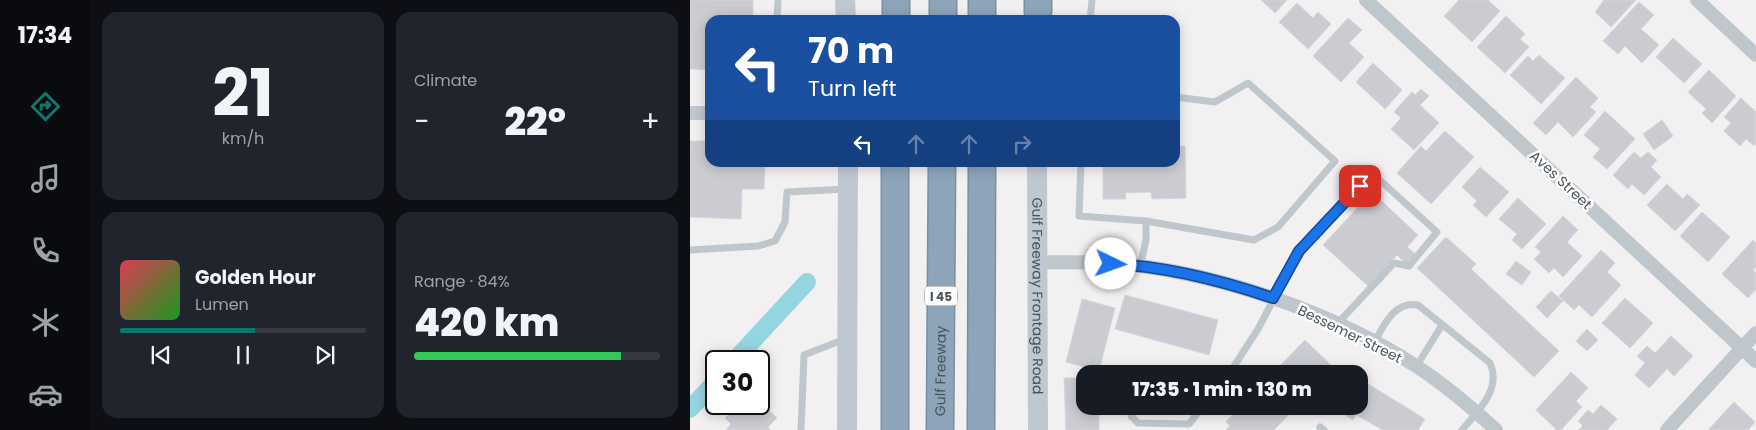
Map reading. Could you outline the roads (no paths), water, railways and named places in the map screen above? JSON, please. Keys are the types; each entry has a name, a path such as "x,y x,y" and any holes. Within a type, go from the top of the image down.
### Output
{"highway":[{"path":"896,0 896,15"},
{"path":"943,0 943,15"},
{"path":"982,0 982,15"},
{"path":"894,430 896,167"},
{"name":"Gulf Freeway","path":"940,430 942,167"},
{"path":"981,430 982,167"}],"main road":[{"path":"845,0 846,15"},
{"path":"847,430 848,167"},
{"name":"Gulf Freeway Frontage Road","path":"1037,167 1038,430"}],"street":[{"name":"Aves Street","path":"1366,0 1756,360"},
{"path":"1697,0 1756,55"},
{"path":"690,113 705,113"},
{"name":"Bessemer Street","path":"1037,262 1140,267 1240,286 1273,298 1374,343 1416,366 1496,430"},
{"path":"1667,430 1756,333"}],"lane":[{"path":"777,15 778,0"},
{"path":"1090,15 1092,0"},
{"path":"1082,167 1079,216 1146,221 1254,240 1278,228 1335,161 1248,83 1215,102 1180,97"},
{"path":"1234,365 1258,329 1299,251 1372,173 1437,232 1409,266 1394,263 1336,325"},
{"path":"690,250 758,246 775,241 785,222 787,192 848,188"},
{"path":"1140,267 1146,240 1146,221"},
{"path":"1374,343 1385,323 1400,306 1408,303 1418,306 1490,363 1495,373 1491,392 1462,430"},
{"path":"1416,366 1442,325"},
{"path":"801,430 804,355 848,338"},
{"path":"1131,415 1138,423 1188,424 1196,415"}],"waterway":[{"path":"744,350 807,282"},
{"path":"690,409 705,393"}]}
